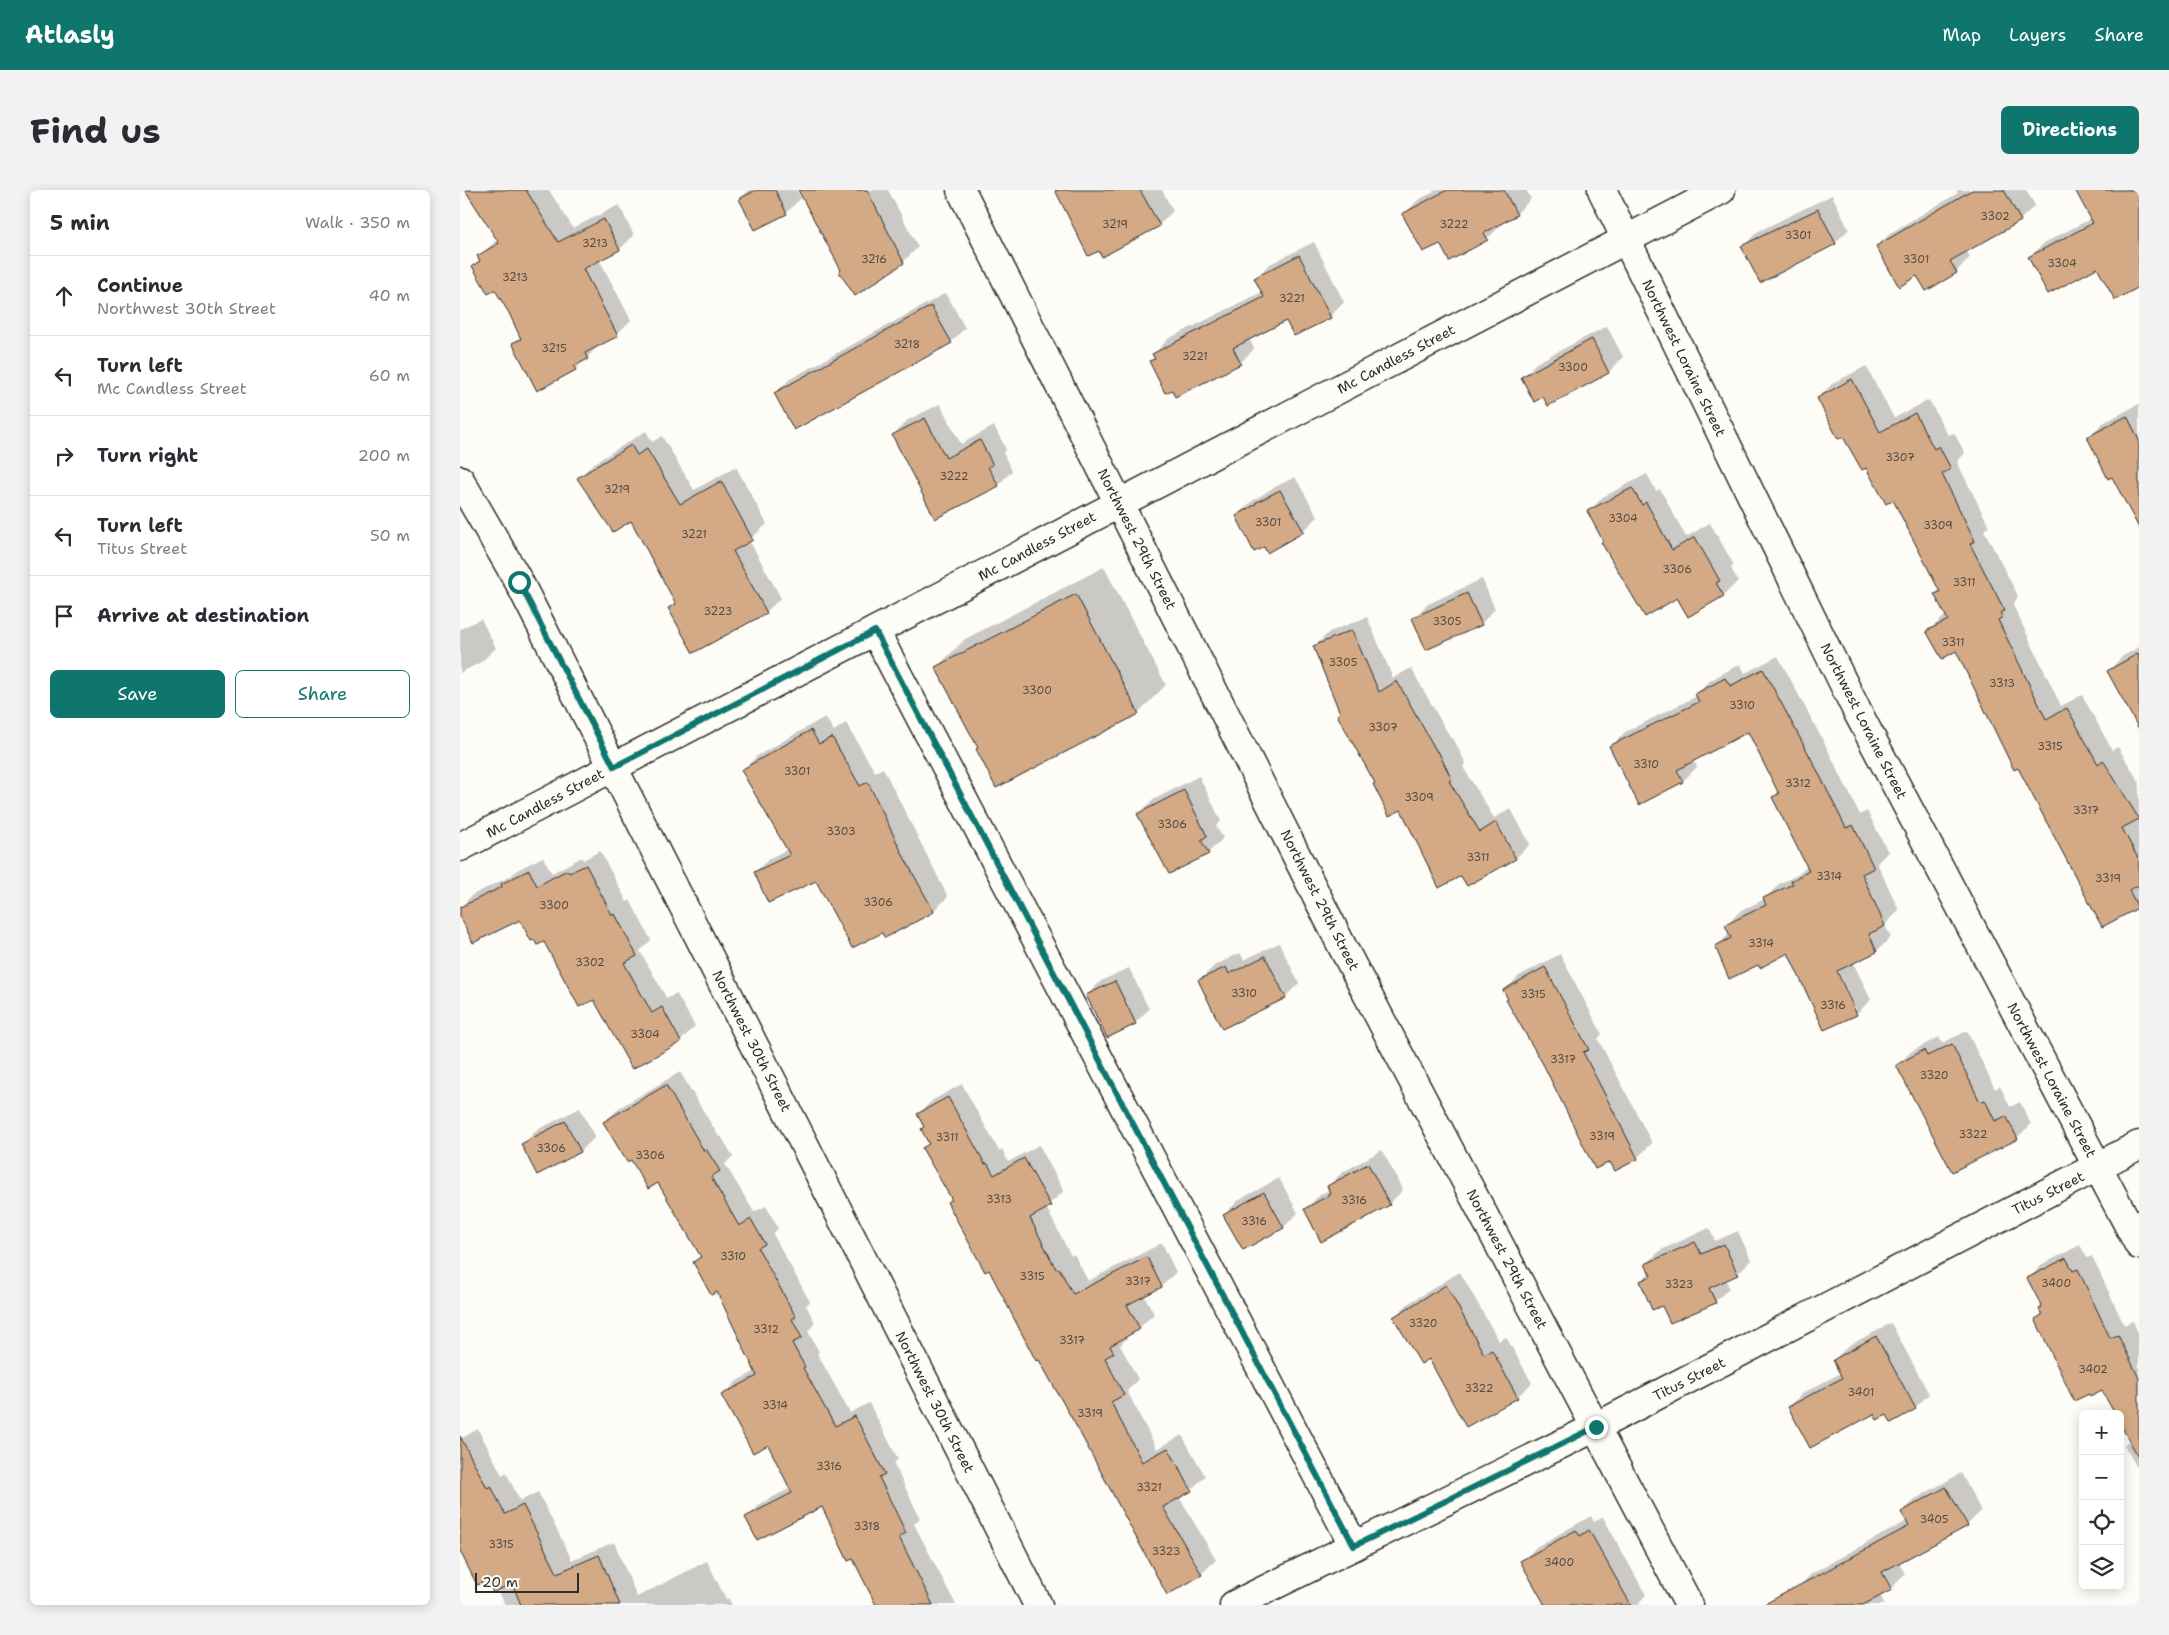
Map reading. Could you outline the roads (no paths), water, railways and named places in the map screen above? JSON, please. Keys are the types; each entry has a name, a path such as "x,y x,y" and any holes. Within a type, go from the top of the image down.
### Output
{"street":[{"name":"Northwest 29th Street","path":"961,190 1342,946 1689,1605"},
{"name":"Northwest Loraine Street","path":"1602,190 1857,711 2139,1245"},
{"name":"Mc Candless Street","path":"460,848 1721,190"},
{"name":"Northwest 30th Street","path":"460,480 519,582 1038,1605"},
{"path":"875,631 1354,1546"},
{"name":"Titus Street","path":"1234,1605 1596,1427 2098,1168 2139,1145"}]}
